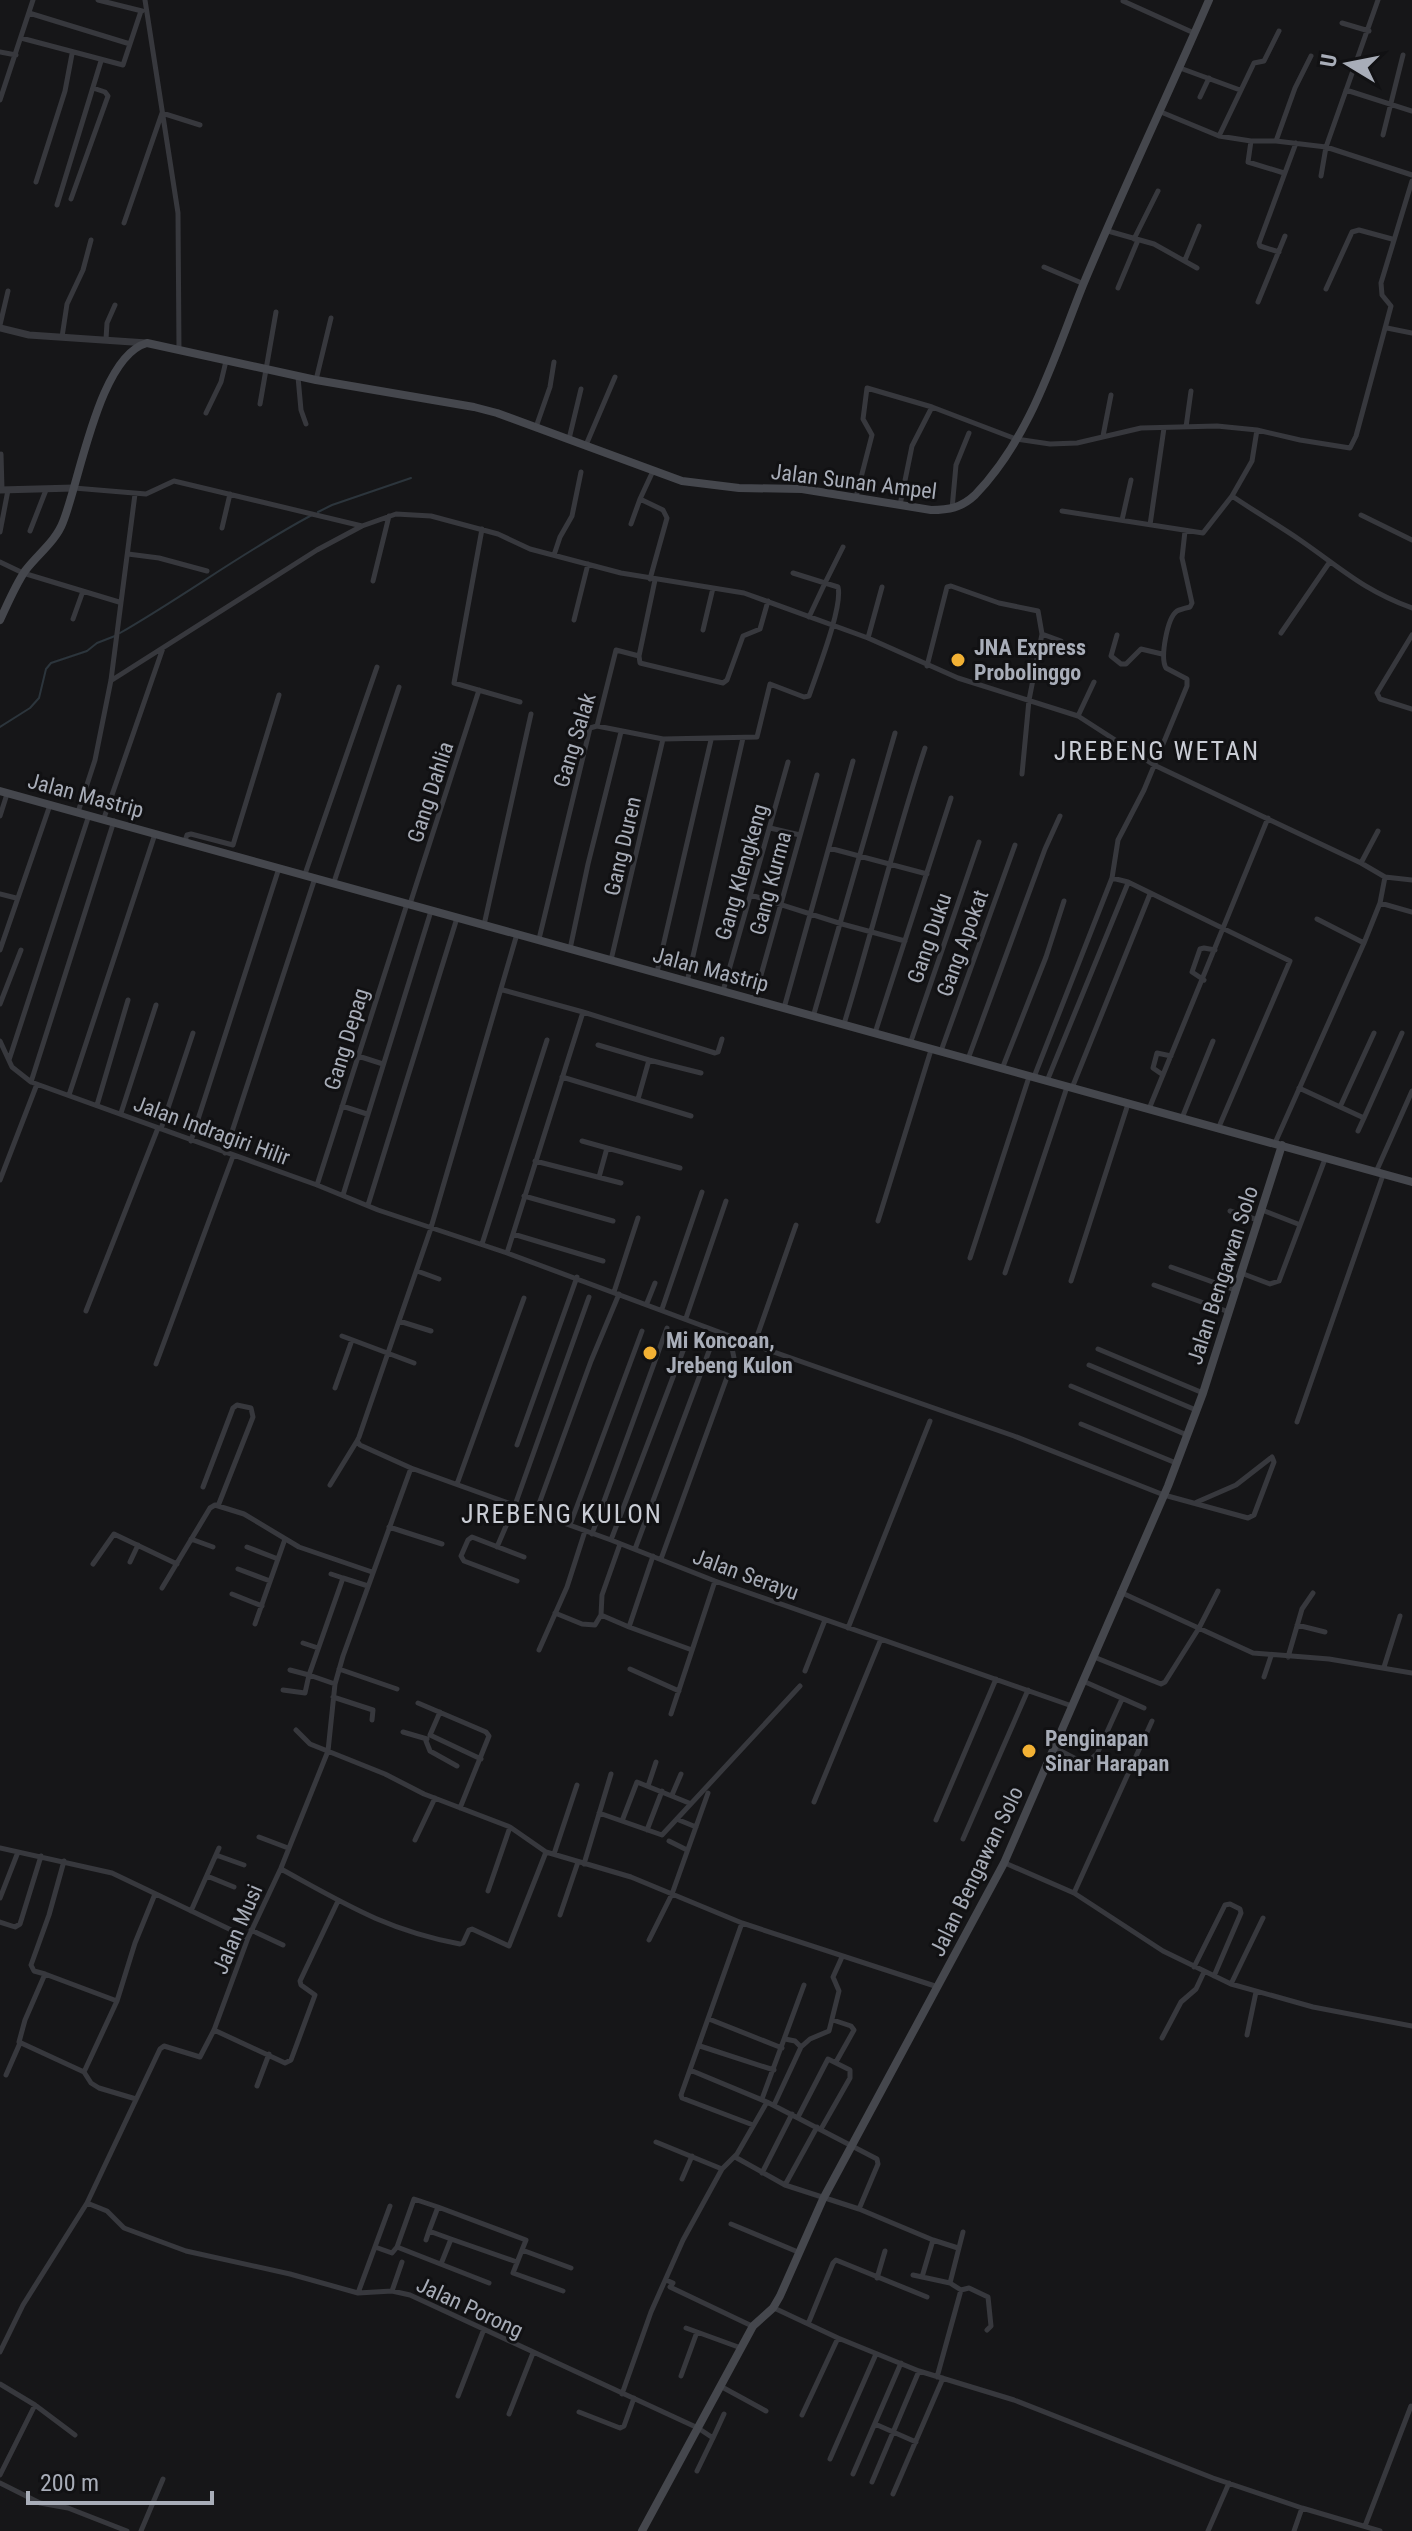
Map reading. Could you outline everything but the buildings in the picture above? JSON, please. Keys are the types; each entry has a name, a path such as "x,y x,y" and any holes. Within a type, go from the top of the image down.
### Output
{"main road":[{"name":"Jalan Sunan Ampel","path":"147,343 316,380 474,407 586,445 651,476 703,485 802,489 931,510 952,510 974,496 1016,439 1040,392 1209,0"},
{"path":"0,620 23,573 62,524 98,409 111,380 133,349 147,343"},
{"name":"Jalan Mastrip","path":"4,792 185,841 230,849 280,867 431,911 1412,1182"},
{"name":"Jalan Bengawan Solo","path":"646,2530 753,2326 773,2308 823,2199 1004,1863 1164,1495 1187,1435 1262,1210 1278,1144"}],"street":[{"path":"0,100 33,0"},
{"path":"98,0 144,12"},
{"path":"145,0 144,12 178,213 179,350"},
{"path":"1321,176 1326,147 1378,0"},
{"path":"1123,1 1195,33"},
{"path":"21,38 72,54 123,65 144,12"},
{"path":"29,13 130,44"},
{"path":"1342,23 1369,31"},
{"path":"1219,136 1254,63 1264,61 1279,31"},
{"path":"0,52 16,55"},
{"path":"36,182 65,91 72,54"},
{"path":"1383,135 1403,55"},
{"path":"1276,141 1295,88 1311,56"},
{"path":"57,205 101,61"},
{"path":"1180,68 1240,90"},
{"path":"1200,97 1209,78"},
{"path":"71,199 108,96 93,88"},
{"path":"1346,90 1412,111"},
{"path":"162,113 200,125"},
{"path":"124,223 162,113"},
{"path":"856,497 872,438 871,429 863,419 867,388 932,407 1016,439 1050,444 1071,443 1141,428 1163,432 1186,427 1236,426 1350,448 1387,328 1391,306 1380,288 1412,178 1326,147 1219,136 1160,114"},
{"path":"1251,141 1248,162 1284,173"},
{"path":"1279,252 1259,243 1296,143"},
{"path":"1118,288 1158,191"},
{"path":"1402,209 1412,213"},
{"path":"1185,260 1199,226"},
{"path":"1326,289 1352,232 1359,230 1392,239"},
{"path":"1108,231 1154,244 1197,268"},
{"path":"1258,302 1285,236"},
{"path":"62,337 67,304 83,270 91,240"},
{"path":"1044,267 1084,284"},
{"path":"8,291 0,327 29,335 147,343"},
{"path":"106,339 107,323 115,305"},
{"path":"260,404 276,312"},
{"path":"316,380 331,318"},
{"path":"1387,328 1412,333"},
{"path":"120,340 126,346 126,357"},
{"path":"206,413 221,382 226,360"},
{"path":"536,428 550,387 554,362"},
{"path":"298,376 301,412 306,424"},
{"path":"586,445 615,377"},
{"path":"569,439 581,389"},
{"path":"1186,427 1191,391"},
{"path":"1103,436 1111,395"},
{"path":"900,505 912,446 932,407"},
{"path":"1062,511 1203,533 1232,496 1252,461 1257,431"},
{"path":"1150,525 1163,432"},
{"path":"952,510 956,465 969,433"},
{"path":"0,532 3,490 1,454"},
{"path":"554,555 572,516 581,472"},
{"path":"631,524 651,476"},
{"path":"1122,520 1131,480"},
{"path":"3,490 74,488 135,494 156,491 174,481 362,526"},
{"path":"30,531 46,490"},
{"path":"78,812 95,760 111,680 135,494"},
{"path":"222,528 230,494"},
{"path":"642,494 666,514 640,663 723,683 727,680 743,636 760,629 768,601"},
{"path":"1232,496 1372,592 1412,608"},
{"path":"111,680 317,550 362,526 404,513 431,516 498,534 530,549 588,564 653,579 732,590 868,638 927,666 1078,716 1154,765 1361,863 1385,881 1412,880"},
{"path":"1361,515 1412,540"},
{"path":"373,581 389,516"},
{"path":"482,529 454,682 520,702"},
{"path":"970,1258 1032,1078 1112,878 1118,840 1187,686 1187,679 1166,668 1162,654 1172,617 1192,603 1182,558 1185,531"},
{"path":"809,617 843,547"},
{"path":"128,554 159,558 207,571"},
{"path":"0,562 23,573 119,602"},
{"path":"1281,633 1329,563"},
{"path":"574,620 588,564"},
{"path":"597,726 663,739 711,740 759,736 770,684 804,697 809,696 832,625 839,589 793,573"},
{"path":"868,638 882,587"},
{"path":"927,666 947,587 999,603 1033,609 1040,615 1042,634 1029,700 1022,774"},
{"path":"703,630 713,588"},
{"path":"73,619 83,591"},
{"path":"1042,634 1061,641"},
{"path":"1117,635 1111,656 1121,664 1126,664 1141,649 1162,654"},
{"path":"1412,635 1377,693 1380,699 1412,709"},
{"path":"104,818 163,648"},
{"name":"Gang Salak","path":"539,939 590,728 591,725 597,726 616,650 639,656"},
{"path":"305,874 377,667"},
{"path":"1078,716 1094,682"},
{"path":"334,882 399,687"},
{"name":"Gang Dahlia","path":"408,904 479,690"},
{"path":"230,849 279,695"},
{"path":"484,925 531,714"},
{"path":"570,949 621,732"},
{"path":"813,1017 895,733"},
{"path":"687,982 743,738"},
{"name":"Gang Duren","path":"611,960 663,739"},
{"path":"657,973 711,740"},
{"path":"844,1024 925,748"},
{"path":"784,1008 853,761"},
{"name":"Gang Klengkeng","path":"723,991 788,762"},
{"name":"Gang Kurma","path":"754,1000 817,775"},
{"path":"0,816 4,792"},
{"path":"875,1034 951,798"},
{"path":"0,950 50,805"},
{"path":"8,1062 90,814"},
{"path":"968,1060 1060,816"},
{"path":"1149,1110 1268,818"},
{"path":"0,1180 35,1086 114,821"},
{"path":"770,828 800,835"},
{"path":"1361,863 1378,831"},
{"path":"69,1095 155,832"},
{"name":"Gang Duku","path":"910,1044 979,842"},
{"name":"Gang Apokat","path":"878,1221 936,1051 1015,845"},
{"path":"829,848 927,874"},
{"path":"191,1141 280,867"},
{"path":"225,1153 315,877"},
{"path":"1112,878 1128,882 1290,961 1218,1129"},
{"path":"1278,1144 1299,1088 1364,943 1385,881"},
{"path":"1047,1082 1128,882"},
{"path":"0,894 16,898"},
{"path":"1005,1273 1070,1088 1150,894"},
{"path":"751,895 905,941"},
{"path":"1001,1069 1046,957 1064,901"},
{"path":"1380,903 1412,912"},
{"name":"Gang Depag","path":"317,1185 408,904"},
{"path":"343,1195 431,911"},
{"path":"368,1205 457,917"},
{"path":"1317,919 1364,943"},
{"path":"330,1485 357,1441 431,1231 517,934"},
{"path":"1204,980 1192,972 1200,949 1215,950"},
{"path":"0,1004 21,950"},
{"path":"503,990 715,1053 722,1039"},
{"path":"97,1105 128,1000"},
{"path":"121,1113 156,1005"},
{"path":"507,1253 583,1012"},
{"path":"86,1311 193,1033"},
{"path":"1340,1107 1374,1033"},
{"path":"1358,1131 1402,1033"},
{"path":"482,1244 547,1040"},
{"name":"Jalan Indragiri Hilir","path":"0,1041 8,1062 35,1086 121,1113 158,1130 225,1153 232,1160 317,1185 431,1231 482,1244 575,1282 647,1303 754,1345 1016,1437 1164,1495 1251,1518 1274,1459 1272,1457 1236,1485 1196,1503"},
{"path":"1181,1119 1213,1041"},
{"path":"598,1045 701,1073"},
{"path":"1163,1075 1153,1068 1157,1053 1171,1056"},
{"path":"358,1056 383,1064"},
{"path":"638,1099 649,1060"},
{"path":"561,1077 691,1116"},
{"path":"1299,1088 1364,1118"},
{"path":"1297,1422 1379,1174 1412,1091"},
{"path":"1071,1281 1128,1104"},
{"path":"342,1106 367,1114"},
{"path":"582,1141 680,1168"},
{"path":"599,1177 607,1148"},
{"path":"1241,1273 1270,1284 1279,1281 1325,1158"},
{"path":"156,1364 232,1160"},
{"path":"535,1161 621,1183"},
{"path":"662,1309 702,1192"},
{"path":"524,1196 613,1221"},
{"path":"686,1318 726,1201"},
{"path":"1262,1210 1298,1224"},
{"path":"1230,1211 1258,1220"},
{"path":"536,1512 616,1296 638,1218"},
{"path":"754,1345 796,1225"},
{"path":"513,1234 603,1261"},
{"path":"1171,1267 1235,1290"},
{"path":"417,1271 439,1279"},
{"path":"517,1445 575,1282"},
{"path":"647,1303 655,1283"},
{"path":"1154,1285 1229,1312"},
{"path":"497,1547 589,1297"},
{"path":"457,1484 524,1298"},
{"path":"399,1321 431,1331"},
{"path":"592,1534 667,1328"},
{"path":"570,1525 642,1331"},
{"path":"342,1336 414,1363"},
{"path":"335,1388 352,1340"},
{"path":"611,1540 686,1343"},
{"path":"635,1549 712,1343 732,1348 734,1358 661,1559"},
{"path":"1098,1349 1203,1393"},
{"path":"1089,1365 1196,1410"},
{"path":"1071,1386 1187,1435"},
{"path":"203,1487 233,1408 237,1405 251,1408 253,1417 218,1506"},
{"path":"848,1628 930,1421"},
{"path":"1081,1424 1176,1463"},
{"name":"Jalan Serayu","path":"357,1441 411,1468 620,1543 715,1581 1072,1706"},
{"name":"Jalan Musi","path":"0,2352 16,2318 87,2203 160,2049 164,2046 200,2057 214,2030 251,1930 281,1868 328,1751 339,1669 411,1468"},
{"path":"162,1588 210,1508 218,1506 244,1514 299,1547 372,1572"},
{"path":"389,1527 442,1544"},
{"path":"539,1650 585,1531"},
{"path":"93,1564 111,1535 116,1534 177,1564"},
{"path":"517,1581 461,1558 472,1537 524,1557"},
{"path":"191,1539 213,1547"},
{"path":"255,1624 285,1539"},
{"path":"555,1613 595,1625 601,1615 602,1595 620,1543"},
{"path":"130,1562 138,1545"},
{"path":"247,1547 278,1559"},
{"path":"629,1627 653,1556"},
{"path":"238,1569 270,1581"},
{"path":"331,1574 368,1586"},
{"path":"283,1690 304,1694 343,1578"},
{"path":"671,1714 715,1581"},
{"path":"1093,1657 1161,1684 1165,1682 1218,1591"},
{"path":"1120,1592 1253,1653 1329,1659 1412,1673"},
{"path":"1288,1657 1304,1605 1313,1593"},
{"path":"232,1594 262,1606"},
{"path":"601,1615 692,1650"},
{"path":"1384,1667 1400,1616"},
{"path":"805,1671 825,1620"},
{"path":"1297,1625 1325,1632"},
{"path":"814,1802 881,1639"},
{"path":"303,1643 318,1648"},
{"path":"1264,1677 1271,1656"},
{"path":"339,1669 397,1689"},
{"path":"630,1669 679,1691"},
{"path":"290,1670 335,1684"},
{"path":"936,1820 996,1679"},
{"path":"1083,1681 1144,1708"},
{"path":"599,1813 662,1835 800,1686"},
{"path":"963,1839 1028,1690"},
{"path":"333,1697 373,1710 372,1720"},
{"path":"1054,1748 1078,1760 1091,1759 1097,1754 1122,1699"},
{"path":"418,1703 486,1732 488,1741 460,1808"},
{"path":"440,1712 428,1738 430,1751 457,1766"},
{"path":"1074,1893 1152,1721"},
{"path":"296,1730 310,1744 510,1827 546,1852 631,1877 742,1923 938,1987"},
{"path":"403,1732 428,1738 481,1759"},
{"path":"648,1786 656,1762"},
{"path":"560,1915 611,1774"},
{"path":"672,1795 681,1774"},
{"path":"622,1821 636,1784 689,1803"},
{"path":"554,1854 577,1785"},
{"path":"647,1830 662,1791"},
{"path":"649,1940 672,1894 708,1793"},
{"path":"415,1840 435,1798"},
{"path":"679,1820 696,1827"},
{"path":"488,1891 510,1827"},
{"path":"259,1837 288,1848"},
{"path":"669,1841 687,1850"},
{"path":"0,1848 112,1873 248,1938"},
{"path":"191,1911 218,1851 244,1865"},
{"path":"0,1898 18,1852"},
{"path":"281,1868 367,1917 420,1937 462,1944 470,1929 509,1946 546,1852"},
{"path":"0,1922 15,1927 20,1924 41,1856"},
{"path":"64,1861 31,1965 34,1971 117,2001"},
{"path":"1004,1863 1074,1893 1163,1951 1231,1984 1330,2011 1411,2024"},
{"path":"207,1876 234,1887"},
{"path":"84,2072 117,2001 135,1943 155,1894"},
{"path":"214,2030 285,2063 291,2060 315,1995 301,1985 301,1979 338,1901"},
{"path":"1194,1967 1225,1905 1230,1904 1240,1909 1241,1913 1214,1976"},
{"path":"1231,1984 1263,1918"},
{"path":"742,1923 682,2098 753,2125"},
{"path":"251,1930 283,1945"},
{"path":"774,2105 801,2047 810,2039 826,2034 833,2020 839,1991 833,1977 842,1957"},
{"path":"1162,2038 1181,2002 1196,1989 1204,1972"},
{"path":"6,2075 45,1974"},
{"path":"622,2394 651,2312 683,2240 722,2169 735,2157 753,2125 804,1985"},
{"path":"1247,2035 1256,1992"},
{"path":"709,2019 782,2048"},
{"path":"833,2020 854,2030 836,2062"},
{"path":"785,2039 795,2041 801,2047"},
{"path":"20,2043 84,2072 99,2088 136,2099"},
{"path":"700,2046 774,2070"},
{"path":"257,2086 269,2054"},
{"path":"762,2173 828,2059 836,2062 852,2073 785,2185"},
{"path":"690,2070 764,2100 877,2159 879,2162 859,2209"},
{"path":"656,2142 722,2169"},
{"path":"682,2179 692,2156"},
{"path":"735,2157 785,2185 859,2209 958,2248"},
{"path":"375,2247 392,2253 397,2247 413,2200 526,2240 513,2273 563,2291"},
{"name":"Jalan Porong","path":"87,2203 107,2211 124,2228 202,2256 290,2274 358,2293 392,2291 432,2304 698,2428 713,2438"},
{"path":"358,2293 390,2206"},
{"path":"426,2240 438,2207"},
{"path":"731,2224 798,2252"},
{"path":"429,2231 517,2262"},
{"path":"950,2283 963,2232"},
{"path":"441,2264 451,2239"},
{"path":"922,2277 933,2240"},
{"path":"397,2247 489,2283"},
{"path":"522,2250 571,2268"},
{"path":"877,2278 885,2251"},
{"path":"808,2324 836,2260 927,2297"},
{"path":"392,2291 402,2262"},
{"path":"913,2275 950,2283 961,2290 969,2288 988,2297 991,2326 987,2330"},
{"path":"666,2280 673,2283 670,2287 753,2326"},
{"path":"893,2494 940,2378 961,2290"},
{"path":"773,2308 919,2371 1014,2400 1229,2483 1380,2531"},
{"path":"686,2328 742,2348"},
{"path":"458,2396 484,2329"},
{"path":"681,2376 697,2332"},
{"path":"802,2415 838,2338"},
{"path":"509,2414 533,2353"},
{"path":"830,2459 876,2354"},
{"path":"853,2474 901,2363"},
{"path":"872,2482 919,2371"},
{"path":"0,2384 75,2435"},
{"path":"722,2387 766,2411"},
{"path":"579,2412 620,2428 624,2426 634,2398"},
{"path":"0,2475 35,2405"},
{"path":"1365,2526 1411,2406"},
{"path":"697,2471 724,2414"},
{"path":"875,2424 916,2442"},
{"path":"141,2531 163,2479"},
{"path":"0,2483 40,2503 68,2508 127,2531"},
{"path":"1208,2531 1229,2483"},
{"path":"1294,2531 1302,2508"}],"waterway":[{"path":"318,512 411,478"},
{"path":"120,633 312,515"},
{"path":"0,727 30,708 39,698 46,669 51,663 87,651 115,636"}],"place":[{"name":"JNA Express Probolinggo","path":"958,660"},
{"name":"Mi Koncoan, Jrebeng Kulon","path":"650,1353"},
{"name":"Penginapan Sinar Harapan","path":"1029,1751"}],"district":[{"name":"JREBENG WETAN","path":"1157,751"},
{"name":"JREBENG KULON","path":"562,1514"}]}
